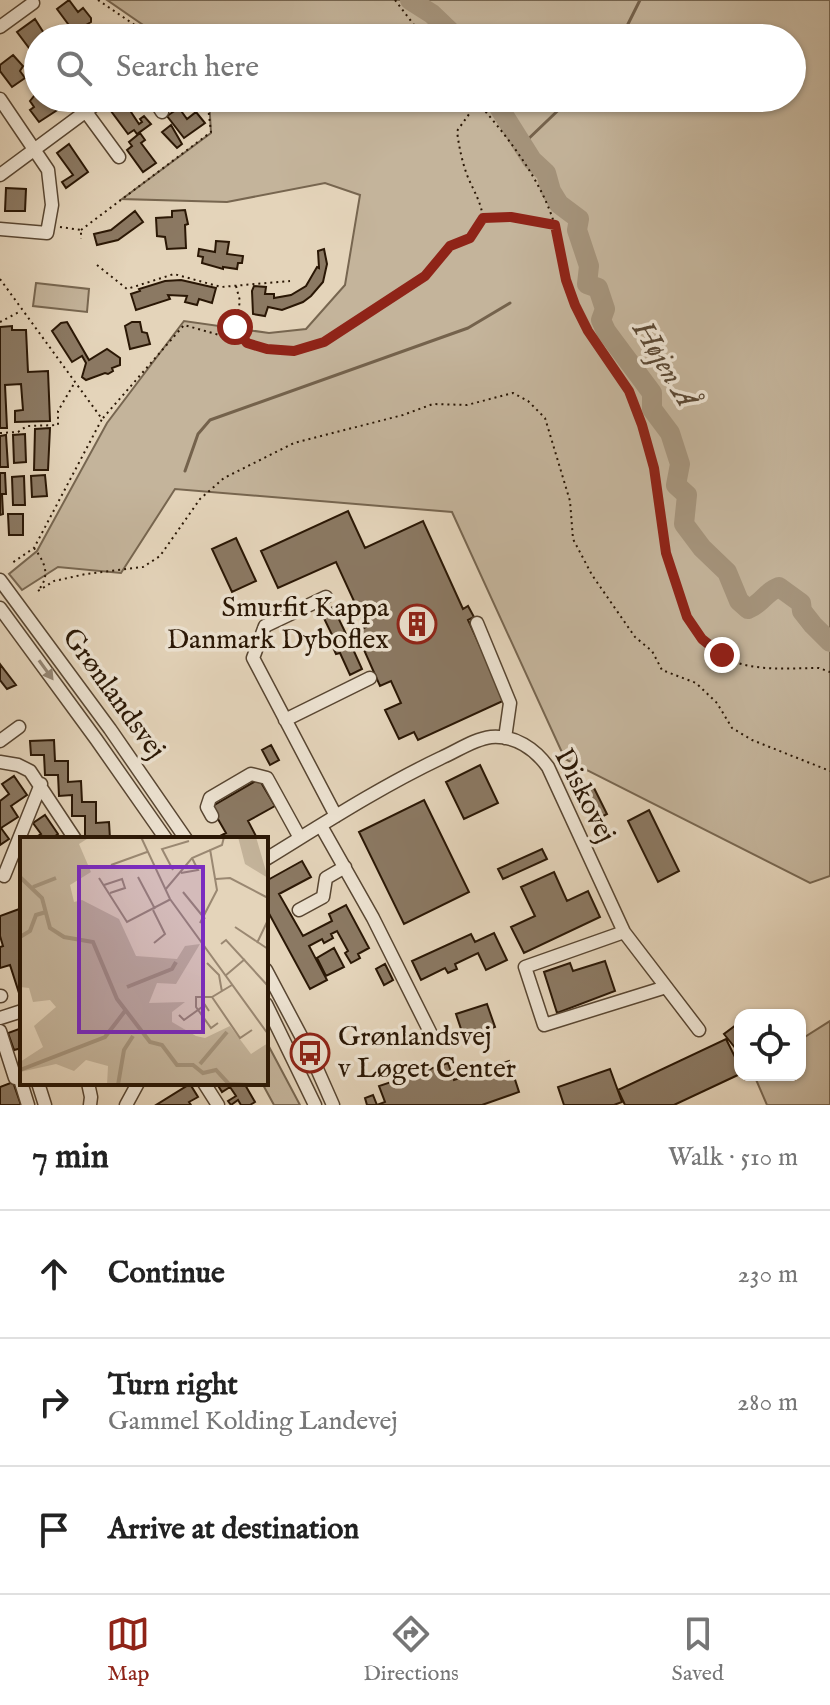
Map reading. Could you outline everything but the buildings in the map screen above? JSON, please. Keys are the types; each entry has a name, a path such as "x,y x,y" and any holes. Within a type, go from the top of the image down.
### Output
{"street":[{"path":"0,27 33,3"},
{"path":"0,99 36,149 48,170 51,187 47,233 0,229"},
{"path":"0,175 86,112 119,157"},
{"name":"Grønlandsvej","path":"0,580 110,729 185,837"},
{"path":"326,597 265,626 253,658 336,816"},
{"name":"Grønlandsvej","path":"0,608 165,837"},
{"path":"268,858 418,769 477,741 489,737 505,738 510,703 477,623"},
{"path":"285,720 370,678"},
{"path":"0,741 19,727"},
{"name":"Diskovej","path":"505,738 533,749 548,767 624,932 699,1030"},
{"path":"0,762 30,771 41,784 71,837"},
{"path":"212,816 207,807 210,798 251,774 259,774 267,778 300,838"},
{"path":"4,876 41,784"},
{"path":"321,826 433,1038"},
{"path":"299,910 323,897 326,878 345,867"},
{"path":"624,932 525,967 544,1025 666,987"},
{"path":"268,974 310,1053 333,1105"},
{"path":"268,1008 315,1105"},
{"path":"0,1018 20,1012"},
{"path":"0,1031 19,1076 0,1083"},
{"path":"22,1085 28,1105"},
{"path":"39,1085 45,1105"},
{"path":"88,1085 90,1105"},
{"path":"126,1105 137,1085"},
{"path":"205,1085 216,1104"}],"path":[{"path":"98,0 133,24"},
{"path":"395,0 413,24"},
{"path":"81,230 211,132 209,112"},
{"path":"12,563 34,548 102,419 184,325 267,349 294,351 324,342 425,276 450,246 470,238 483,218 481,203 464,164 457,131 471,112"},
{"path":"486,112 519,155 542,195 555,225 566,280 575,305 588,331 629,391 654,468 666,553 687,617 702,639 722,655 748,668 819,668 830,672"},
{"path":"483,218 511,217 555,225"},
{"path":"97,265 127,289 174,274 221,287 290,281"},
{"path":"0,279 102,419"},
{"path":"236,286 240,301 235,327 247,343"},
{"path":"0,322 22,310"},
{"path":"0,433 18,432 27,426 58,425 58,411 76,381"},
{"path":"31,596 54,581 143,567 160,556 200,499 224,478 294,443 403,415 433,404 467,405 513,393 528,401 545,418 570,501 573,539 592,575 635,637 652,651 662,670 696,683 717,703 732,728 752,740 830,771"},
{"path":"34,548 46,571 38,591"}],"shaded area":[{"path":"107,0 830,0 830,876 810,883 565,759 452,512 175,489 121,573 58,567 22,590 9,574 37,551 107,423 184,321 269,333 306,329 345,285 360,195 325,183 227,202 122,199 211,133 210,112 806,112 806,24 142,24"},
{"path":"36,283 89,289 87,312 33,306"},
{"path":"830,1021 830,1105 767,1105 757,1081 806,1081 806,1036"},
{"path":"268,1045 300,1105 274,1105 263,1085 268,1085"}],"waterway":[{"name":"Højen Å","path":"410,0 442,24"},
{"path":"628,24 640,0"},
{"name":"Højen Å","path":"502,112 532,160 546,173 559,204 579,219 577,230 589,266 587,284 598,288 605,309 601,320 652,393 652,409 670,433 680,464 676,485 687,495 684,524 702,548 727,572 739,601 748,609 779,587 801,603 802,611 830,642"},
{"path":"523,144 556,112"},
{"path":"185,471 198,434 210,420 468,328 510,303"}],"place":[{"name":"Smurfit Kappa Danmark Dyboflex","path":"417,624"},
{"name":"Grønlandsvej v Løget Center","path":"310,1053"}],"route":[{"path":"235,327 247,343 267,349 294,351 324,342 425,276 450,246 470,238 483,218 511,217 555,225 566,280 575,305 588,331 629,391 642,425 654,468 666,553 687,617 702,639 722,655"}]}
